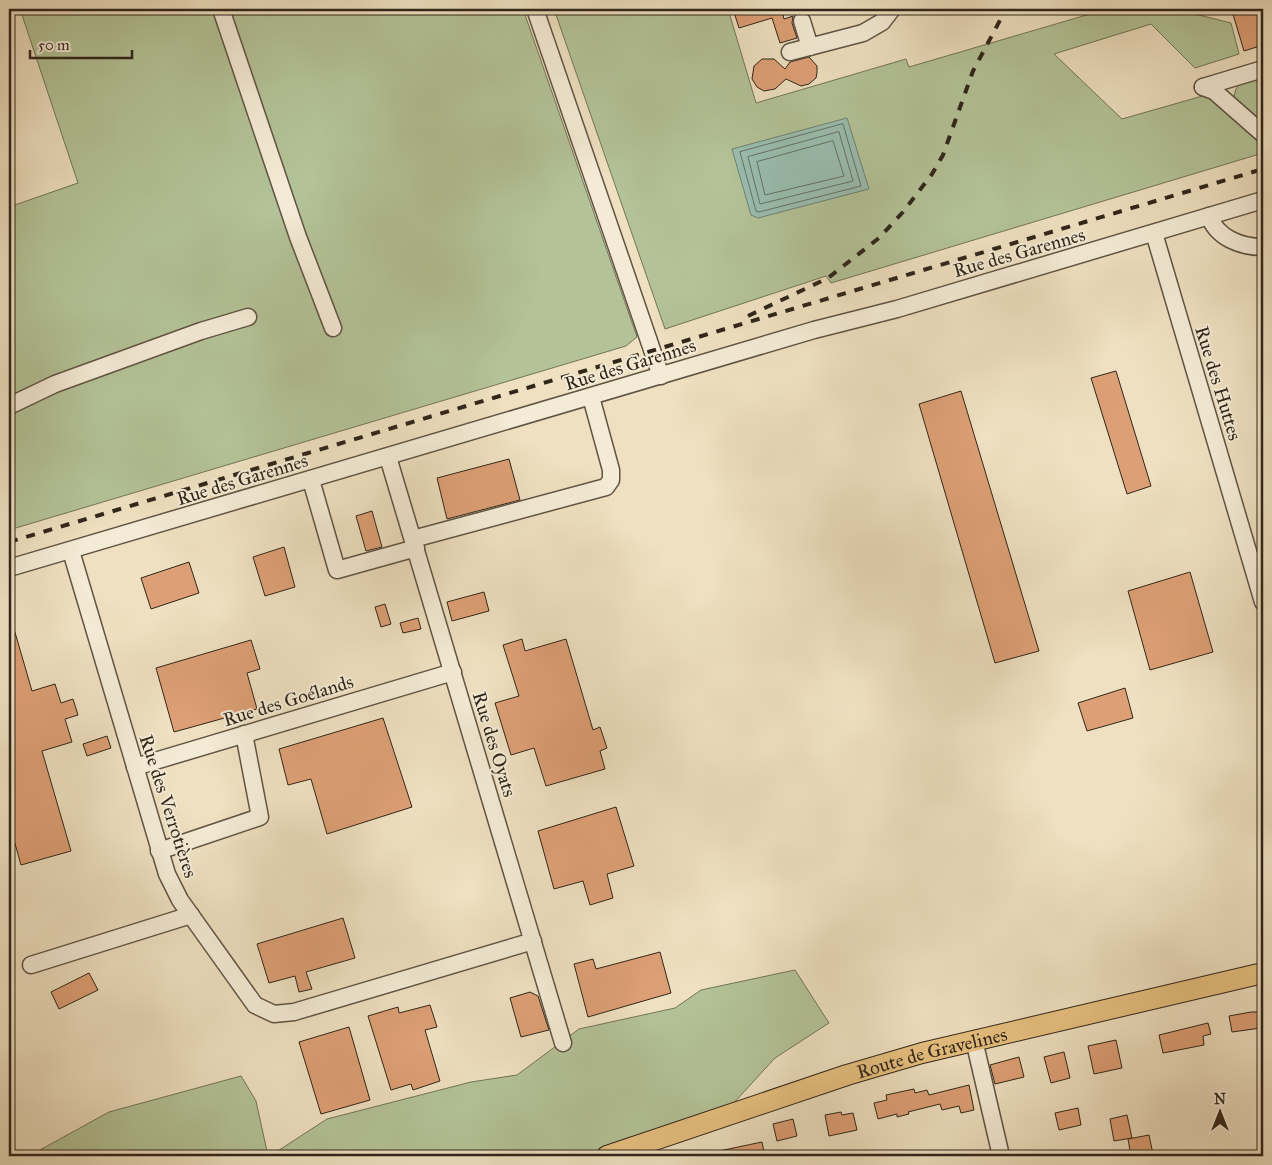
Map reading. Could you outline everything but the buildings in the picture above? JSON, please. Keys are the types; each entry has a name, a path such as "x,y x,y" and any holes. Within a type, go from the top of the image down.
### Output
{"main road":[{"name":"Route de Gravelines","path":"607,1156 847,1075 974,1040 1263,973"}],"street":[{"path":"221,9 298,237 333,328"},
{"path":"535,9 661,376"},
{"path":"790,52 872,29 882,22 892,9"},
{"path":"802,21 810,47"},
{"path":"1263,70 1203,87 1214,91 1263,134"},
{"path":"1227,102 1226,92 1233,78"},
{"name":"Rue des Garennes","path":"9,568 814,330 898,309 1263,200"},
{"path":"1209,216 1214,229 1232,240 1251,248 1263,248"},
{"name":"Rue des Huttes","path":"1154,233 1263,602"},
{"path":"9,406 55,384 201,331 248,317"},
{"path":"311,480 337,570 414,544 606,487 611,480 611,470 591,397"},
{"name":"Rue des Oyats","path":"388,457 563,1043"},
{"name":"Rue des Verrotières","path":"71,551 160,851 172,885 249,998 260,1009 274,1014 294,1012 533,941"},
{"name":"Rue des Goélands","path":"135,767 453,672"},
{"path":"160,851 260,817 244,734"},
{"path":"30,965 191,915"},
{"path":"974,1040 1001,1156"}],"green space":[{"path":"20,9 523,9 637,337 626,346 9,530 9,207 78,183"},
{"path":"554,9 728,9 756,103 906,59 909,67 1107,9 1175,9 1231,23 1239,54 1195,68 1151,24 1054,54 1122,119 1206,95 1263,141 1263,153 831,283 826,276 665,329"},
{"path":"1263,75 1263,125 1234,98 1240,84"},
{"path":"795,970 829,1023 775,1058 731,1106 581,1156 270,1156 327,1119 471,1082 517,1075 579,1029 675,1008 701,990"},
{"path":"241,1076 256,1101 268,1156 29,1156 109,1112"}],"water":[{"path":"847,118 869,189 758,218 751,215 732,149"}],"railway":[{"path":"748,316 828,278 879,238 903,212 932,174 943,155 973,71 1006,9"},
{"path":"9,542 1263,169"}]}
